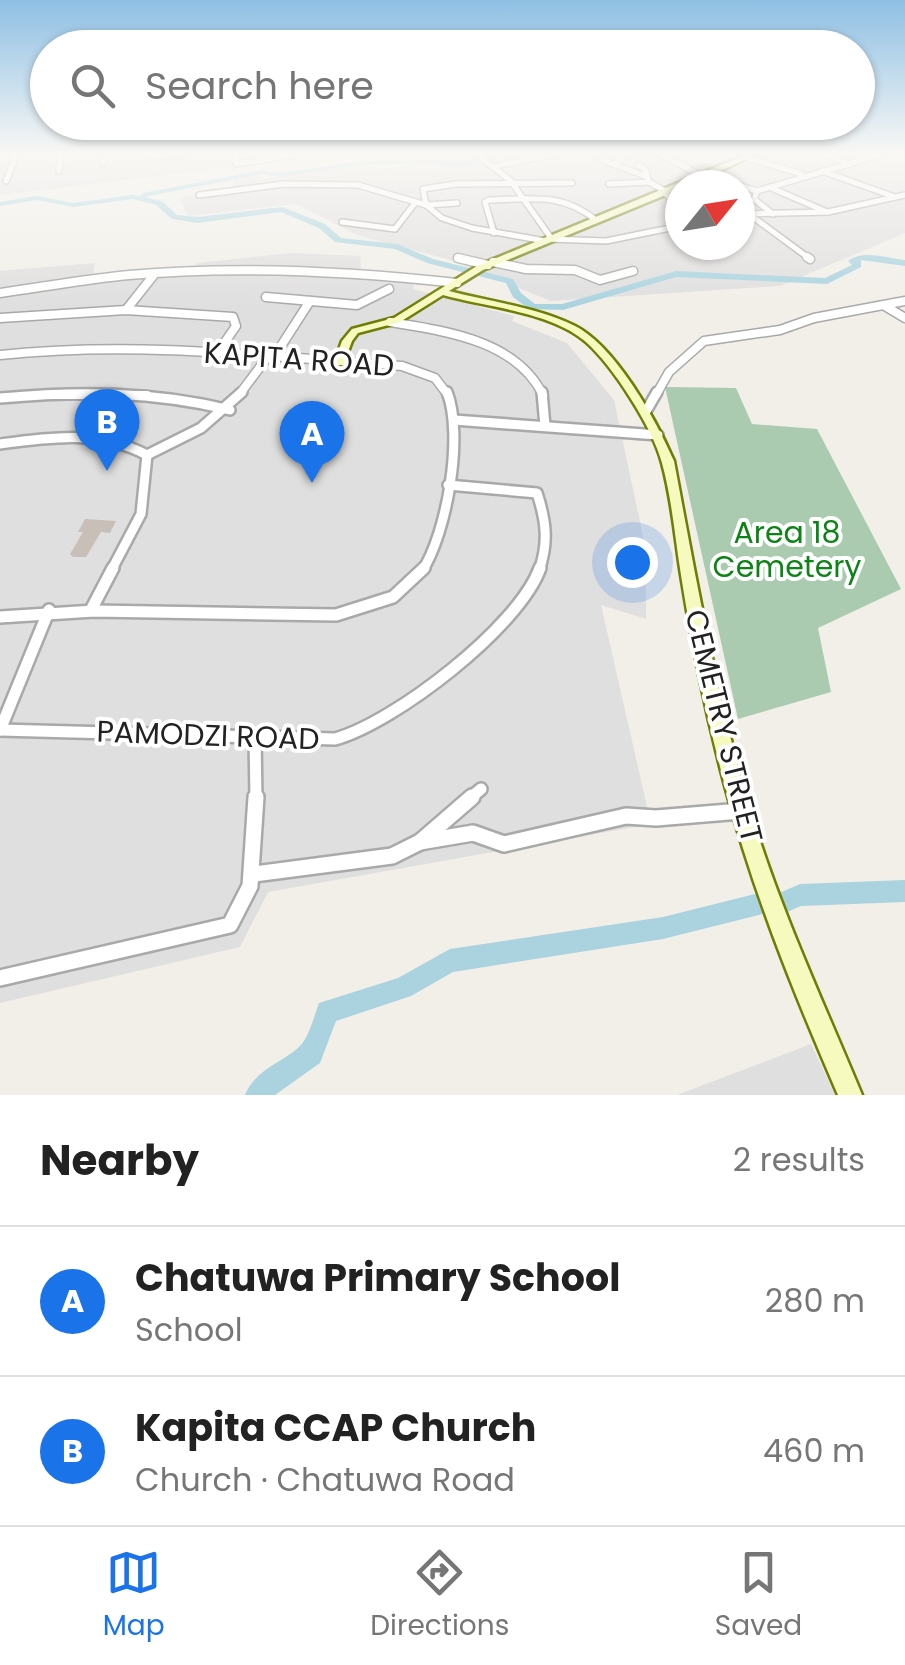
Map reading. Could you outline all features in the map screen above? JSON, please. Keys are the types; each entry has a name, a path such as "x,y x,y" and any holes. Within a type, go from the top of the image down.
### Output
{"street":[{"path":"342,222 395,229 414,204"},
{"path":"421,204 440,204"},
{"path":"486,204 494,233"},
{"path":"529,204 548,239"},
{"path":"577,204 596,220"},
{"path":"339,363 352,334 390,322 487,265 641,204"},
{"path":"760,204 773,214"},
{"path":"809,204 828,212"},
{"path":"755,213 828,212 866,204"},
{"path":"426,205 448,221 494,233 548,239 602,241 665,229"},
{"path":"755,221 810,259"},
{"path":"458,258 487,265 575,270 603,280 633,271"},
{"path":"0,293 153,276 337,271 455,283"},
{"path":"126,310 153,276"},
{"name":"CEMETRY STREET","path":"455,283 580,332 646,413 658,435 668,461 707,678 741,811 779,926 850,1095"},
{"path":"266,297 361,304 388,289"},
{"path":"0,444 82,437 148,455 195,434 230,410 310,301"},
{"path":"646,413 670,372 704,342 780,330 814,318 905,301"},
{"path":"884,306 905,318"},
{"path":"0,318 126,310 232,317 236,326 216,355"},
{"path":"390,322 465,336 517,362 542,390 544,426"},
{"name":"KAPITA ROAD","path":"0,356 78,348 402,366 425,371 450,393 454,420"},
{"path":"0,398 105,392 230,410"},
{"path":"0,617 49,610 281,617 364,610 400,592 422,572 438,536 454,420 658,435"},
{"path":"91,610 141,514 148,455"},
{"name":"PAMODZI ROAD","path":"0,730 335,738 362,732 461,661 508,620 530,592 546,546 540,496 529,490 448,485"},
{"path":"0,730 49,610"},
{"path":"0,978 230,925 245,906 254,874 255,737"},
{"path":"420,842 481,789"},
{"path":"254,874 378,859 420,842 473,833 504,844 626,816 656,818 741,811"}],"shaded area":[{"path":"182,204 295,204 188,216"},
{"path":"296,204 665,204 665,260 755,260 755,204 905,204 905,233 780,286 551,301 447,259 357,235"},
{"path":"291,253 360,256 361,270 414,276 413,289 514,316 512,321 567,343 614,400 646,550 646,619 601,605 651,824 268,892 240,947 0,1003 0,271 95,263 93,275 193,273 197,263"},
{"path":"811,1044 835,1095 677,1095"}],"green space":[{"name":"Area 18 Cemetery","path":"665,387 736,388 752,424 817,429 901,589 818,628 831,692 738,719"}],"building":[{"path":"85,519 116,521 110,533 101,532 86,557 73,557 70,554 83,532 78,532"}],"waterway":[{"path":"68,204 80,204"},
{"path":"160,204 175,217 198,220 282,209 322,226 338,240 397,247 430,261 510,281 517,295 533,307 563,307 676,274 827,281 858,265 853,261 859,257 905,263"},
{"path":"785,902 800,895 905,891"},
{"path":"258,1095 271,1080 311,1054 328,1012 403,988 450,961 663,928 759,904"}],"place":[{"name":"Kapita CCAP Church","path":"107,471"},
{"name":"Chatuwa Primary School","path":"312,483"}]}
